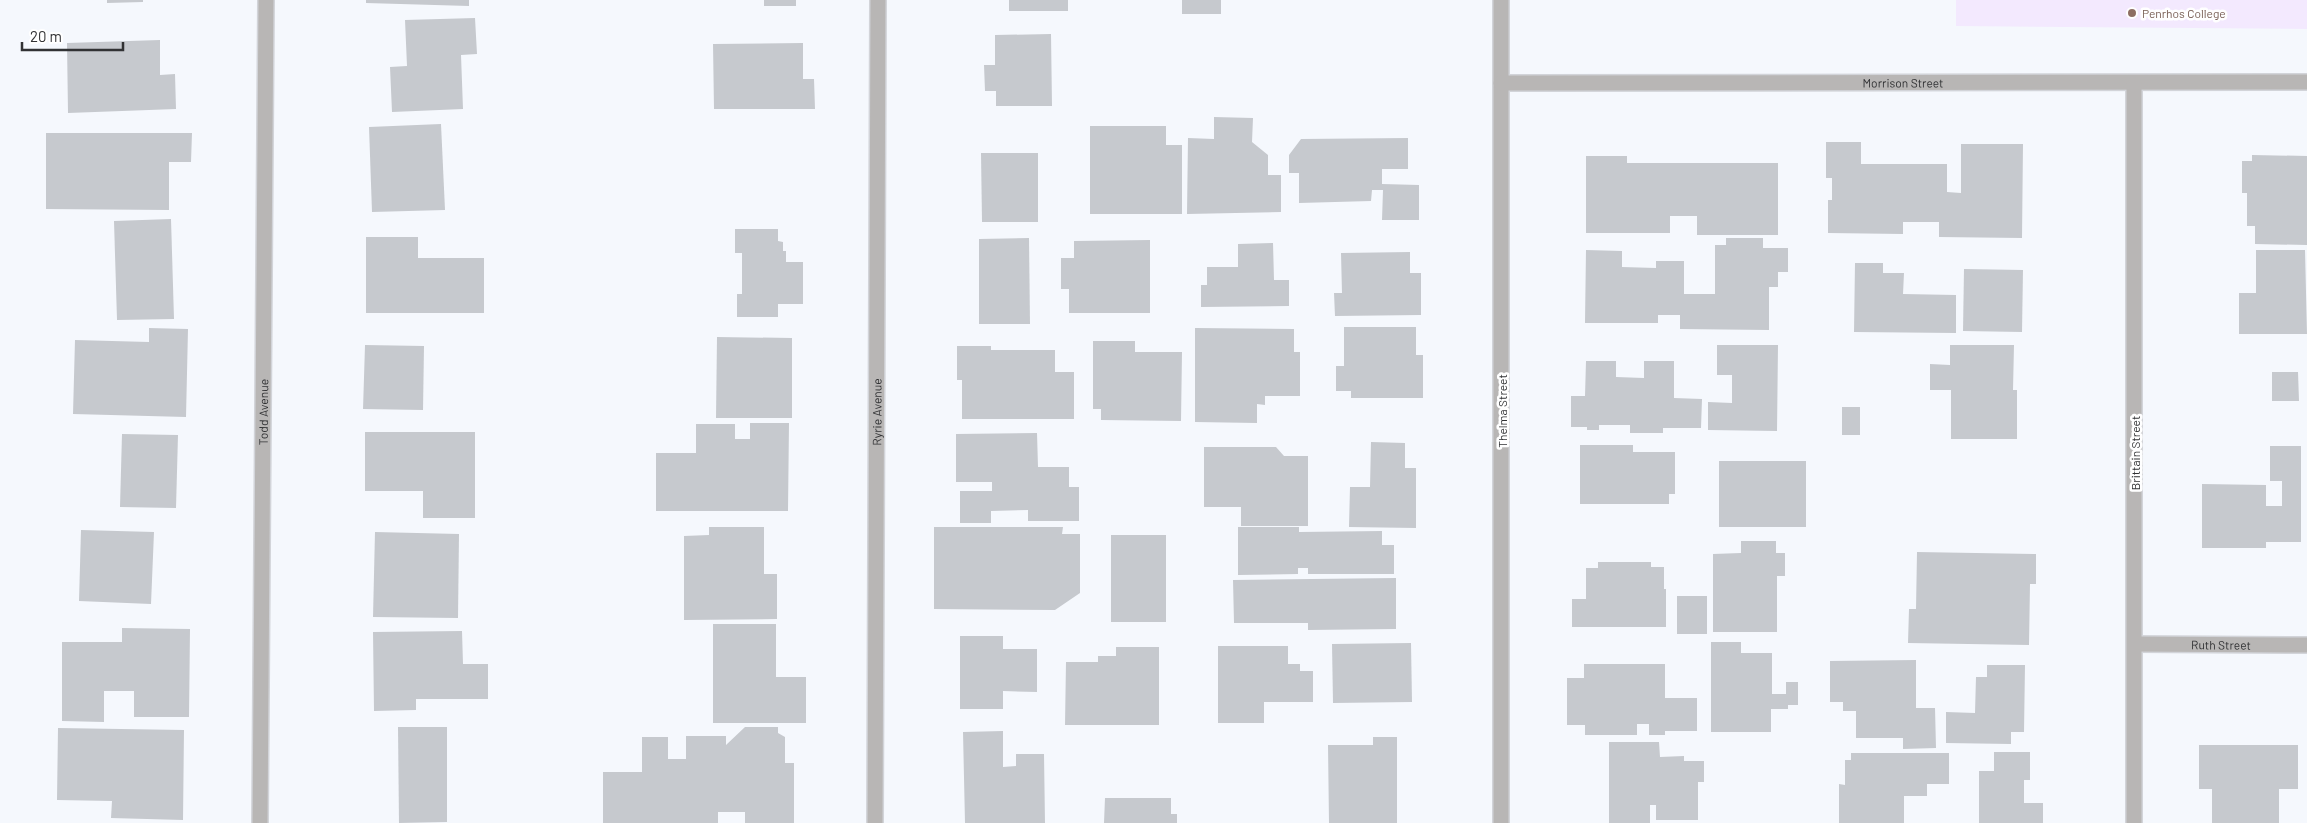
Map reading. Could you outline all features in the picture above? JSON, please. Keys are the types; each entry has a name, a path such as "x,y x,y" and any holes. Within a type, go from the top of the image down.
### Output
{"street":[{"name":"Todd Avenue","path":"260,823 266,0"},
{"name":"Ryrie Avenue","path":"875,823 878,0"},
{"name":"Thelma Street","path":"1501,0 1502,823"},
{"name":"Morrison Street","path":"1501,83 2134,84 2307,82"},
{"name":"Brittain Street","path":"2134,84 2134,823"},
{"name":"Ruth Street","path":"2135,644 2307,645"}],"shaded area":[{"name":"Penrhos College","path":"1956,0 2307,0 2307,29 1956,26"}],"building":[{"path":"107,0 143,0 143,2 107,3"},
{"path":"366,0 469,0 469,6 366,3"},
{"path":"764,0 796,0 796,6 764,6"},
{"path":"1009,0 1068,0 1068,11 1009,11"},
{"path":"1182,0 1221,0 1221,14 1182,14"},
{"path":"475,18 477,54 461,55 463,109 392,112 390,67 407,66 405,20"},
{"path":"1051,34 1052,106 996,106 996,91 985,91 984,65 995,65 995,35"},
{"path":"160,40 160,75 175,74 176,109 68,113 67,43"},
{"path":"803,43 803,79 814,79 815,109 714,109 713,44"},
{"path":"1214,117 1253,118 1252,142 1268,155 1268,175 1281,175 1281,212 1187,214 1188,138 1214,139"},
{"path":"441,124 445,210 372,212 369,127"},
{"path":"1090,126 1166,126 1166,145 1182,145 1182,214 1090,214"},
{"path":"46,133 192,133 191,162 169,162 169,210 46,209"},
{"path":"1408,138 1408,169 1382,169 1382,184 1419,185 1419,220 1382,220 1383,190 1372,190 1371,201 1299,203 1299,173 1289,173 1289,155 1301,139"},
{"path":"1826,142 1861,142 1861,164 1947,164 1947,192 1961,193 1961,144 2023,144 2022,238 1939,237 1939,222 1903,222 1903,234 1828,233 1828,200 1832,200 1832,178 1826,178"},
{"path":"981,153 1038,153 1038,222 982,222"},
{"path":"2252,155 2307,156 2307,245 2255,244 2255,226 2247,226 2247,193 2242,193 2242,161 2252,161"},
{"path":"1586,156 1627,156 1627,163 1778,163 1778,235 1697,235 1697,216 1670,216 1670,233 1586,233"},
{"path":"171,219 174,319 117,320 114,221"},
{"path":"735,229 778,229 778,241 783,242 783,251 786,251 786,262 803,262 803,304 778,304 778,317 737,317 737,294 742,294 742,253 735,253"},
{"path":"366,237 418,237 418,258 484,258 484,313 366,313"},
{"path":"1029,238 1030,324 979,324 979,239"},
{"path":"1726,238 1763,238 1763,248 1788,248 1788,272 1778,272 1778,287 1769,287 1769,330 1680,329 1680,315 1658,315 1658,323 1585,323 1586,250 1622,251 1622,267 1656,268 1656,261 1684,261 1684,294 1715,294 1715,245 1726,245"},
{"path":"1150,240 1150,313 1069,313 1069,289 1061,289 1061,258 1074,258 1074,241"},
{"path":"1273,243 1274,280 1289,280 1289,306 1201,307 1201,285 1207,285 1207,267 1238,267 1238,244"},
{"path":"2256,250 2305,250 2307,334 2239,334 2239,293 2256,293"},
{"path":"1410,252 1410,273 1421,273 1421,315 1335,316 1334,293 1342,293 1341,253"},
{"path":"1855,263 1883,263 1883,273 1904,273 1903,294 1956,295 1956,333 1854,332"},
{"path":"1964,269 2023,270 2022,332 1963,331"},
{"path":"1344,327 1416,327 1416,355 1423,355 1423,398 1351,398 1351,391 1336,391 1336,366 1344,366"},
{"path":"149,328 188,329 186,417 73,414 75,340 149,342"},
{"path":"1195,328 1294,329 1294,352 1300,352 1300,396 1265,396 1265,405 1257,404 1257,423 1195,422"},
{"path":"717,337 792,338 792,418 716,418"},
{"path":"1093,341 1135,341 1135,352 1182,352 1181,421 1101,420 1101,409 1093,409"},
{"path":"365,345 424,346 423,410 363,409"},
{"path":"1717,345 1778,345 1777,431 1708,430 1708,402 1732,403 1732,375 1717,375"},
{"path":"1950,345 2014,345 2013,390 2017,390 2017,439 1951,439 1951,390 1930,390 1930,364 1950,365"},
{"path":"957,346 991,346 991,350 1055,350 1055,372 1074,372 1074,419 962,419 962,380 957,380"},
{"path":"1586,361 1616,361 1616,377 1644,378 1644,361 1674,361 1674,398 1702,399 1701,428 1663,428 1663,433 1630,433 1630,425 1599,425 1599,430 1587,430 1587,427 1571,427 1571,396 1585,396"},
{"path":"2272,372 2298,372 2299,401 2272,401"},
{"path":"1842,407 1860,407 1860,435 1842,435"},
{"path":"750,423 789,423 788,511 656,511 656,453 696,453 696,424 735,424 735,439 750,439"},
{"path":"365,432 475,432 475,518 423,518 423,491 365,491"},
{"path":"1037,433 1038,467 1069,467 1069,487 1079,487 1079,521 1028,521 1028,510 991,511 991,523 960,523 960,491 992,491 992,482 956,482 956,434"},
{"path":"122,434 178,435 176,508 120,507"},
{"path":"1371,442 1405,443 1405,468 1416,468 1416,528 1349,527 1350,487 1370,487"},
{"path":"1580,445 1633,445 1633,452 1675,452 1675,494 1669,494 1669,504 1580,504"},
{"path":"2270,446 2301,446 2301,542 2266,542 2266,548 2202,548 2202,484 2266,485 2266,506 2282,506 2282,481 2270,481"},
{"path":"1204,447 1276,447 1284,456 1308,456 1308,526 1241,526 1241,507 1204,507"},
{"path":"1719,461 1806,461 1806,527 1719,527"},
{"path":"709,527 764,527 764,574 777,574 777,619 684,620 684,536 709,535"},
{"path":"934,527 1063,527 1062,534 1080,534 1080,593 1055,610 934,609"},
{"path":"1238,527 1299,527 1299,532 1382,531 1382,545 1394,545 1394,574 1308,574 1308,568 1298,568 1298,574 1238,575"},
{"path":"81,530 154,532 151,604 79,601"},
{"path":"375,532 459,534 458,618 373,617"},
{"path":"1111,535 1166,535 1166,622 1111,622"},
{"path":"1741,541 1776,541 1776,553 1785,553 1785,576 1777,576 1777,632 1713,632 1713,554 1741,553"},
{"path":"1917,552 2036,554 2036,584 2030,584 2029,645 1908,643 1909,609 1916,609"},
{"path":"1598,562 1651,562 1651,567 1664,567 1666,627 1572,627 1572,599 1586,599 1586,568 1598,568"},
{"path":"1396,578 1396,629 1308,630 1308,623 1234,623 1233,580"},
{"path":"1677,596 1707,596 1707,634 1677,634"},
{"path":"713,624 776,624 776,677 806,677 806,723 713,723"},
{"path":"122,628 190,629 189,717 134,717 134,691 104,691 104,722 62,721 62,642 122,642"},
{"path":"462,631 463,664 488,664 488,699 416,699 416,710 374,711 373,632"},
{"path":"960,636 1003,636 1003,649 1037,649 1037,692 1003,691 1003,709 960,709"},
{"path":"1711,642 1741,642 1741,653 1772,653 1772,694 1786,694 1786,682 1798,682 1798,705 1788,705 1788,709 1771,709 1771,732 1711,732"},
{"path":"1411,643 1412,702 1333,703 1332,644"},
{"path":"1218,646 1288,646 1288,664 1300,664 1300,671 1313,671 1313,702 1264,702 1264,723 1218,723"},
{"path":"1116,647 1159,647 1159,725 1065,725 1066,662 1098,662 1098,656 1116,656"},
{"path":"1916,660 1916,708 1935,708 1936,748 1903,749 1903,738 1856,738 1856,711 1843,711 1843,702 1830,702 1830,661"},
{"path":"1584,664 1665,664 1665,698 1697,698 1697,731 1665,731 1665,735 1649,735 1649,724 1637,724 1637,735 1585,735 1585,725 1567,725 1567,678 1584,678"},
{"path":"1987,665 2025,665 2024,732 2011,732 2011,744 1946,743 1946,712 1975,713 1976,677 1987,677"},
{"path":"398,727 447,727 447,822 399,823"},
{"path":"745,727 778,727 778,733 785,737 785,763 794,763 794,823 745,823 745,812 718,812 718,823 603,823 603,772 642,772 642,737 668,737 668,759 686,759 686,736 726,736 726,745"},
{"path":"58,728 184,730 183,820 111,818 112,801 57,800"},
{"path":"1003,731 1003,767 1016,766 1016,754 1044,754 1045,823 965,823 963,732"},
{"path":"1373,737 1397,737 1397,823 1329,823 1328,745 1373,745"},
{"path":"1609,742 1659,742 1660,757 1684,756 1684,761 1704,761 1704,782 1698,782 1698,820 1656,820 1656,805 1650,805 1650,823 1609,823"},
{"path":"2199,745 2298,745 2298,789 2279,789 2279,823 2212,823 2212,789 2199,789"},
{"path":"1994,752 2030,752 2030,780 2024,780 2024,803 2043,803 2043,823 1979,823 1979,771 1994,771"},
{"path":"1851,753 1949,753 1949,784 1927,784 1927,796 1904,796 1904,823 1839,823 1839,784 1845,785 1845,760 1851,760"},
{"path":"1105,798 1171,798 1171,814 1177,814 1177,823 1104,823"}],"place":[{"name":"Penrhos College","path":"2132,13"}]}
